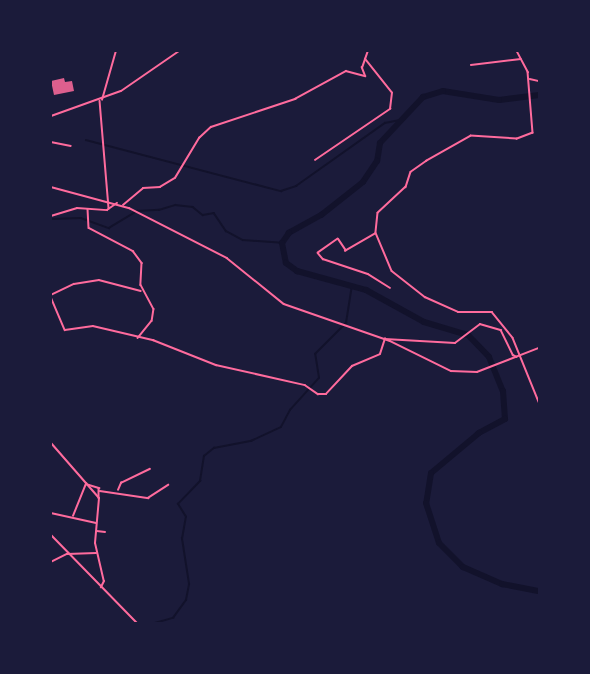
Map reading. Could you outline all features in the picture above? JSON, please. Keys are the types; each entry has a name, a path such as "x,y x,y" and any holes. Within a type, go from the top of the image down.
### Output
{"main road":[{"path":"51,116 101,100 144,78 179,51"},
{"path":"51,443 99,498 96,531 97,553 104,581 101,587"},
{"path":"51,535 137,623"}],"street":[{"path":"109,209 101,100 116,51"},
{"path":"123,205 143,188 160,187 176,178 199,138 211,127 295,99 346,71 365,76 362,69 368,51"},
{"path":"517,51 529,79 534,118 533,133 525,137 471,136 411,172 406,187 378,213 376,233 386,261 398,277 458,312 492,312 513,338 518,357 539,402"},
{"path":"315,160 390,109 392,93 364,58"},
{"path":"471,65 522,59"},
{"path":"529,79 539,81"},
{"path":"534,118 539,118"},
{"path":"51,141 71,146"},
{"path":"51,187 123,205 161,223 243,270 263,290 288,306 385,339 446,369 473,373 539,348"},
{"path":"51,216 77,208 109,209 117,203"},
{"path":"88,209 89,228 139,256 142,291 154,309 152,321 138,338"},
{"path":"376,233 346,251 338,239 318,253 323,259 368,274 390,288"},
{"path":"142,291 99,280 74,284 51,296 65,330 93,326 138,338 246,374 294,382 326,394 352,366 380,354 385,339"},
{"path":"385,339 461,341 476,324 501,330 513,355 518,357"},
{"path":"117,491 121,483 150,469"},
{"path":"73,516 86,484 96,486 100,491 99,498"},
{"path":"100,491 117,491 152,497 168,485"},
{"path":"51,513 97,523"},
{"path":"96,531 105,532"},
{"path":"51,562 69,554 97,553"}],"building":[{"path":"64,78 65,82 72,81 74,91 54,95 51,81"}],"waterway":[{"path":"539,95 499,100 443,91 423,97 380,143 377,161 363,182 321,215 289,233 282,243 286,263 297,271 366,290 424,322 468,335 489,357 503,391 505,419 479,433 431,473 426,503 439,543 463,567 502,584 539,591"},
{"path":"86,140 281,191 296,186 385,123 405,119"},
{"path":"51,219 81,218 109,228 137,211 159,210 175,205 193,207 203,215 214,213 226,231 243,240 282,243"},
{"path":"155,623 173,618 186,600 189,584 182,539 186,517 178,504 200,481 204,456 214,448 251,441 281,427 290,410 319,378 315,354 346,323 352,286"}]}
